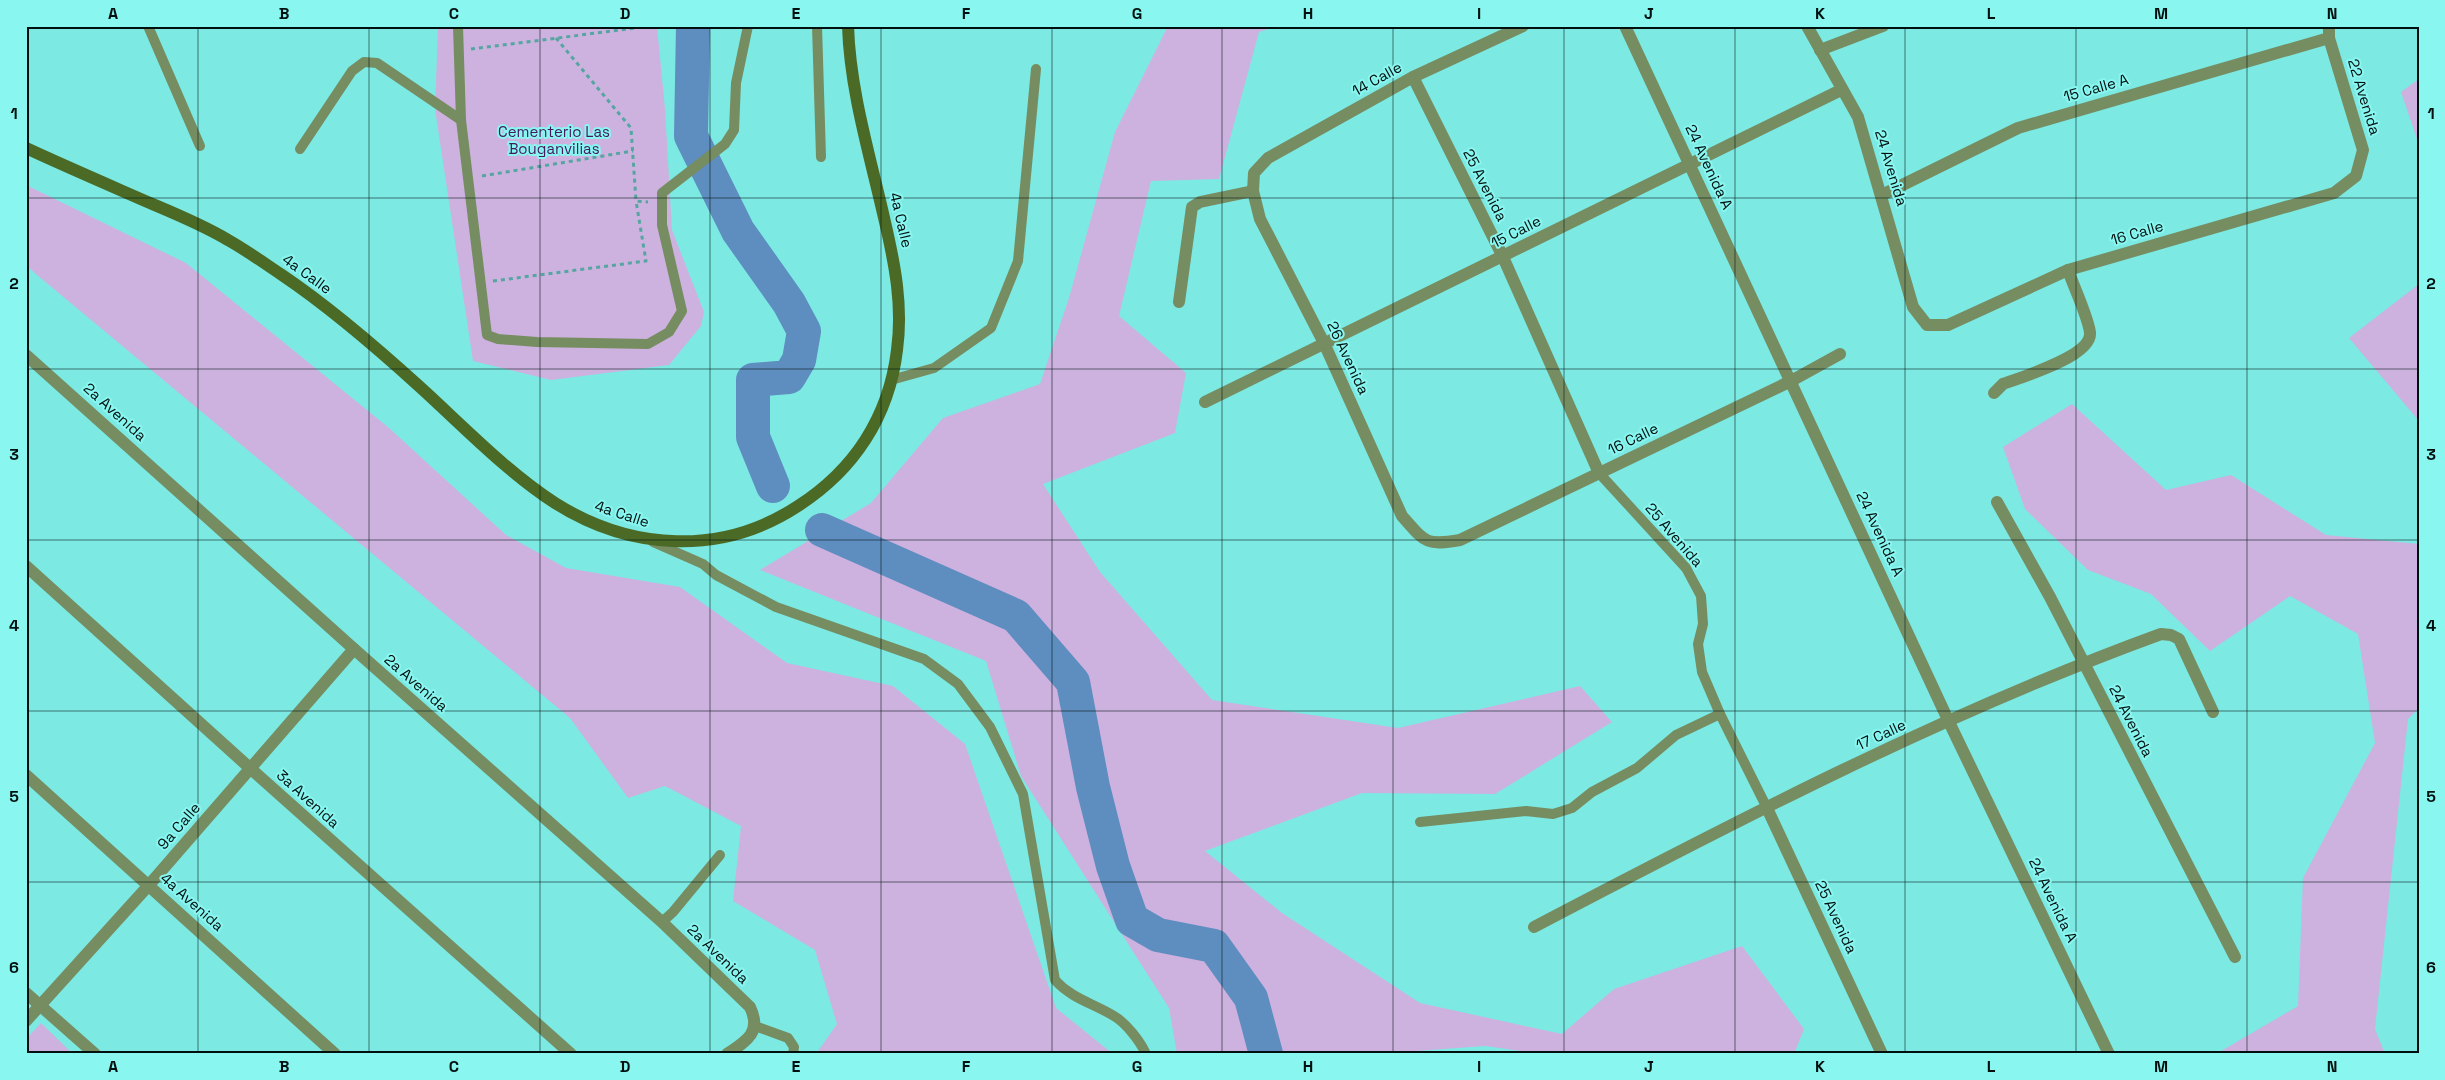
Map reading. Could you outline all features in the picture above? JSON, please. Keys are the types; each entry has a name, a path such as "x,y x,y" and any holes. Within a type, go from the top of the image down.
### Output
{"main road":[{"name":"4a Calle","path":"26,148 226,238 285,277 370,342 518,476 548,498 587,520 650,540 673,543 702,540 755,529 783,516 830,484 848,465 873,429 891,380 897,353 899,293 857,98 848,26"}],"street":[{"name":"14 Calle","path":"1254,173 1268,158 1413,78 1523,26"},
{"name":"24 Avenida A","path":"1625,26 1949,722 2109,1054"},
{"name":"24 Avenida","path":"1807,26 1841,90 1858,117 1913,307 1927,326"},
{"path":"1820,50 1882,26"},
{"name":"22 Avenida","path":"2329,32 2363,150 2356,176"},
{"name":"15 Calle A","path":"1882,195 2018,128 2329,32"},
{"name":"25 Avenida","path":"1413,78 1503,257 1599,474"},
{"name":"15 Calle","path":"1206,402 1503,257 1689,163 1841,90"},
{"name":"26 Avenida","path":"1254,173 1253,191 1260,219 1324,343 1402,516 1420,537 1436,544"},
{"name":"16 Calle","path":"1927,326 1948,325 2068,270 2334,193 2356,176"},
{"path":"1179,302 1192,207 1200,202 1253,191"},
{"path":"1994,393 2003,384 2076,354 2087,345 2090,334 2068,270"},
{"name":"2a Avenida","path":"26,354 354,650 662,922 750,1007 755,1018 755,1026"},
{"name":"16 Calle","path":"1436,544 1460,540 1790,381 1840,354"},
{"name":"24 Avenida","path":"1997,502 2050,597 2235,957"},
{"name":"3a Avenida","path":"26,566 571,1054"},
{"name":"17 Calle","path":"1534,927 1766,806 2083,663 2161,634 2171,635 2179,640 2214,712"},
{"name":"9a Calle","path":"26,1021 149,885 354,650"},
{"name":"4a Avenida","path":"26,775 335,1054"},
{"name":"25 Avenida","path":"1766,806 1882,1054"},
{"path":"26,993 95,1054"},
{"path":"727,1054 741,1045 755,1026"}],"lane":[{"path":"148,26 200,146"},
{"path":"458,26 461,120 487,335 537,342 648,344 669,332 682,311 662,224 662,192 725,144 734,130 736,83 748,26"},
{"path":"817,26 821,158"},
{"path":"300,149 352,71 364,62 377,63 461,120"},
{"path":"891,380 934,368 991,328 1018,261 1036,69"},
{"name":"25 Avenida","path":"1599,474 1686,568 1701,596 1703,624 1698,644 1702,672 1720,714 1766,806"},
{"path":"650,540 703,564 716,575 776,607 924,659 958,684 990,727 1023,794 1055,980 1074,997 1115,1016 1142,1045 1146,1054"},
{"path":"1420,822 1526,811 1553,814 1572,808 1592,792 1637,768 1676,735 1720,714"},
{"path":"662,922 673,912 720,855"},
{"path":"755,1026 788,1038 794,1047 793,1054"}],"path":[{"path":"458,50 636,28"},
{"path":"480,283 646,261 636,200 631,128 556,38"},
{"path":"467,178 632,151"},
{"path":"636,200 662,204"}],"green space":[{"name":"Cementerio Las Bouganvilias","path":"438,26 657,26 665,109 672,230 704,312 701,326 669,365 551,380 473,361 435,109"},
{"path":"1168,26 1277,26 1259,32 1219,179 1151,181 1119,316 1186,373 1175,433 1043,484 1100,572 1212,700 1398,728 1580,686 1612,722 1495,794 1362,793 1205,851 1282,913 1420,1003 1562,1034 1614,989 1742,946 1804,1029 1794,1054 1541,1054 1485,1046 1375,1054 1177,1054 1169,1008 1021,776 986,661 760,570 871,503 943,418 1040,384 1069,298 1115,132"},
{"path":"2419,79 2419,145 2401,92"},
{"path":"26,185 186,263 389,428 506,535 566,568 680,587 787,663 893,686 965,744 1056,1008 1113,1054 816,1054 837,1024 815,950 733,901 741,826 665,786 628,798 570,718 37,275 26,265"},
{"path":"2419,284 2419,421 2349,338"},
{"path":"2072,404 2166,490 2231,475 2326,535 2419,544 2419,708 2408,719 2375,1029 2385,1054 2216,1054 2298,1006 2303,878 2375,743 2358,634 2290,596 2210,651 2151,594 2088,570 2025,509 2003,447"},
{"path":"41,1023 73,1054 26,1054 26,1039"}],"waterway":[{"path":"693,26 691,136 738,231 789,303 804,331 799,360 789,377 753,380 753,437 773,486"},
{"path":"822,530 1016,616 1073,682 1093,787 1113,866 1132,920 1158,935 1214,946 1251,998 1266,1054"}]}
